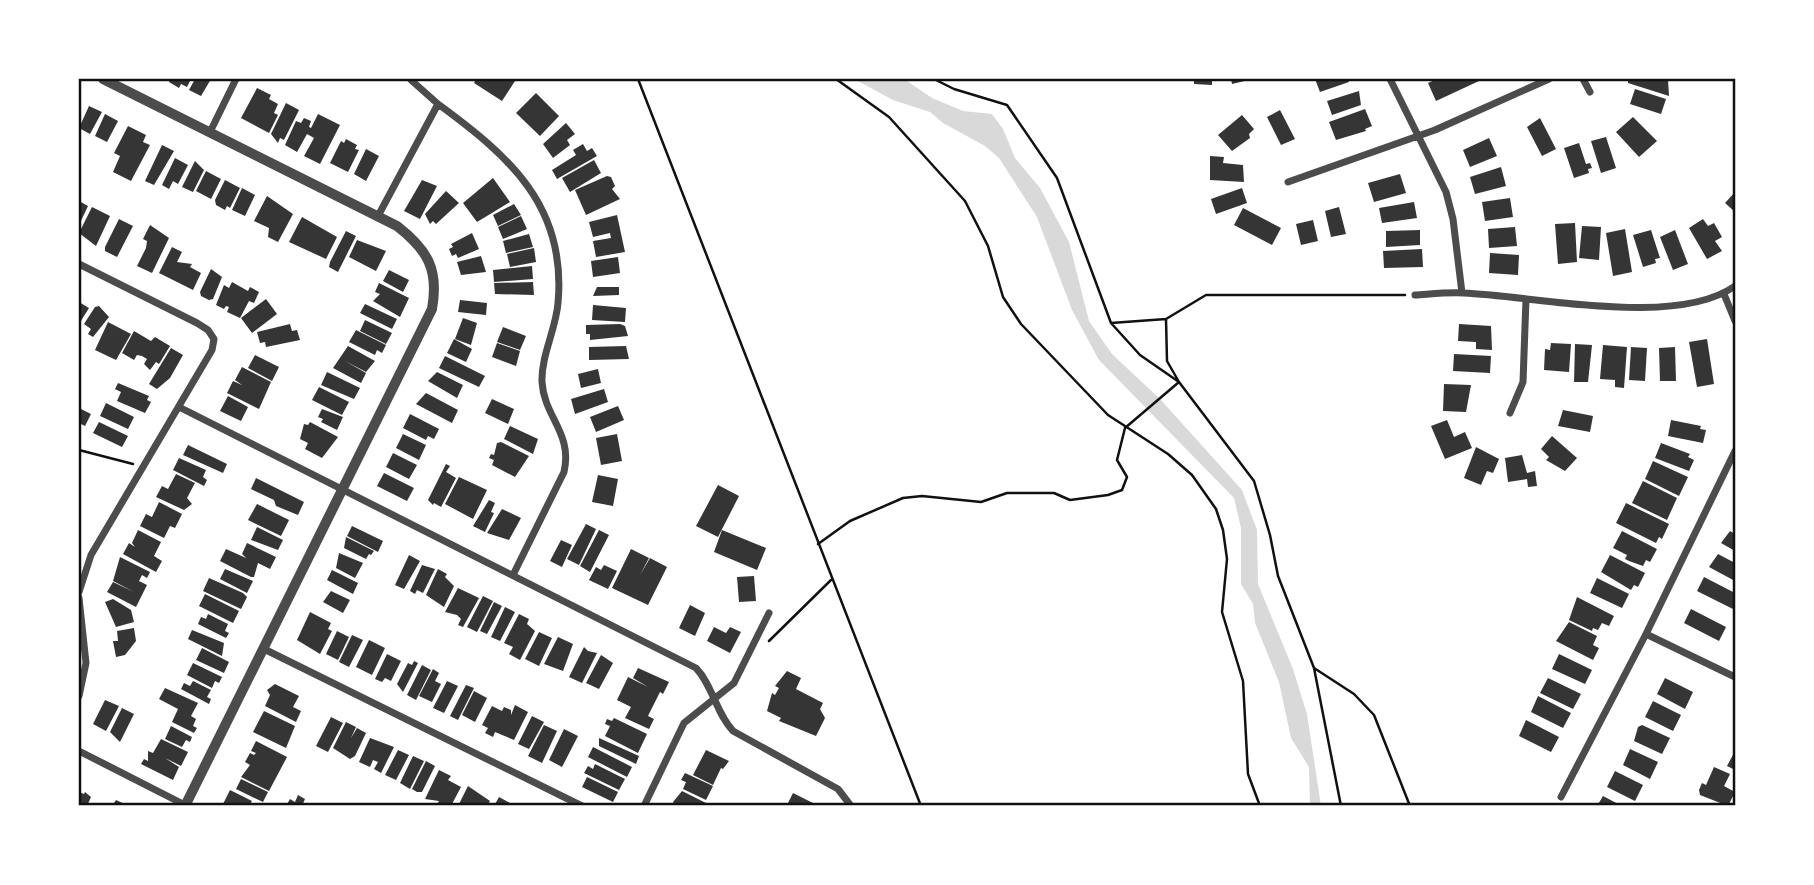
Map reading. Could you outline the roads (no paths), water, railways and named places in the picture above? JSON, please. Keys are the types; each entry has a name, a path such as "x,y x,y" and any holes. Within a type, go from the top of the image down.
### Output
{"street":[{"path":"79,751 186,806 432,309 434,272 415,240 397,226 103,79"},
{"path":"210,132 236,79"},
{"path":"1390,79 1446,192 1453,219 1462,293"},
{"path":"1288,183 1419,137 1549,79"},
{"path":"1583,79 1590,92"},
{"path":"411,80 492,144 516,168 539,204 557,262 558,304 542,381 551,410 565,439 568,455 564,472 513,575"},
{"path":"378,216 411,149 438,104"},
{"path":"79,264 208,330 214,339 212,351 92,555 79,592"},
{"path":"1415,295 1462,293 1666,307 1724,294 1735,286"},
{"path":"1724,294 1735,321"},
{"path":"1510,413 1523,382 1526,299"},
{"path":"178,407 696,668 713,696 724,722 733,731 838,789 851,806"},
{"path":"1561,797 1646,634 1735,451"},
{"path":"79,598 86,663 79,696"},
{"path":"644,806 684,723 713,696 734,682 769,613"},
{"path":"1646,634 1735,677"},
{"path":"264,649 582,806"}]}
